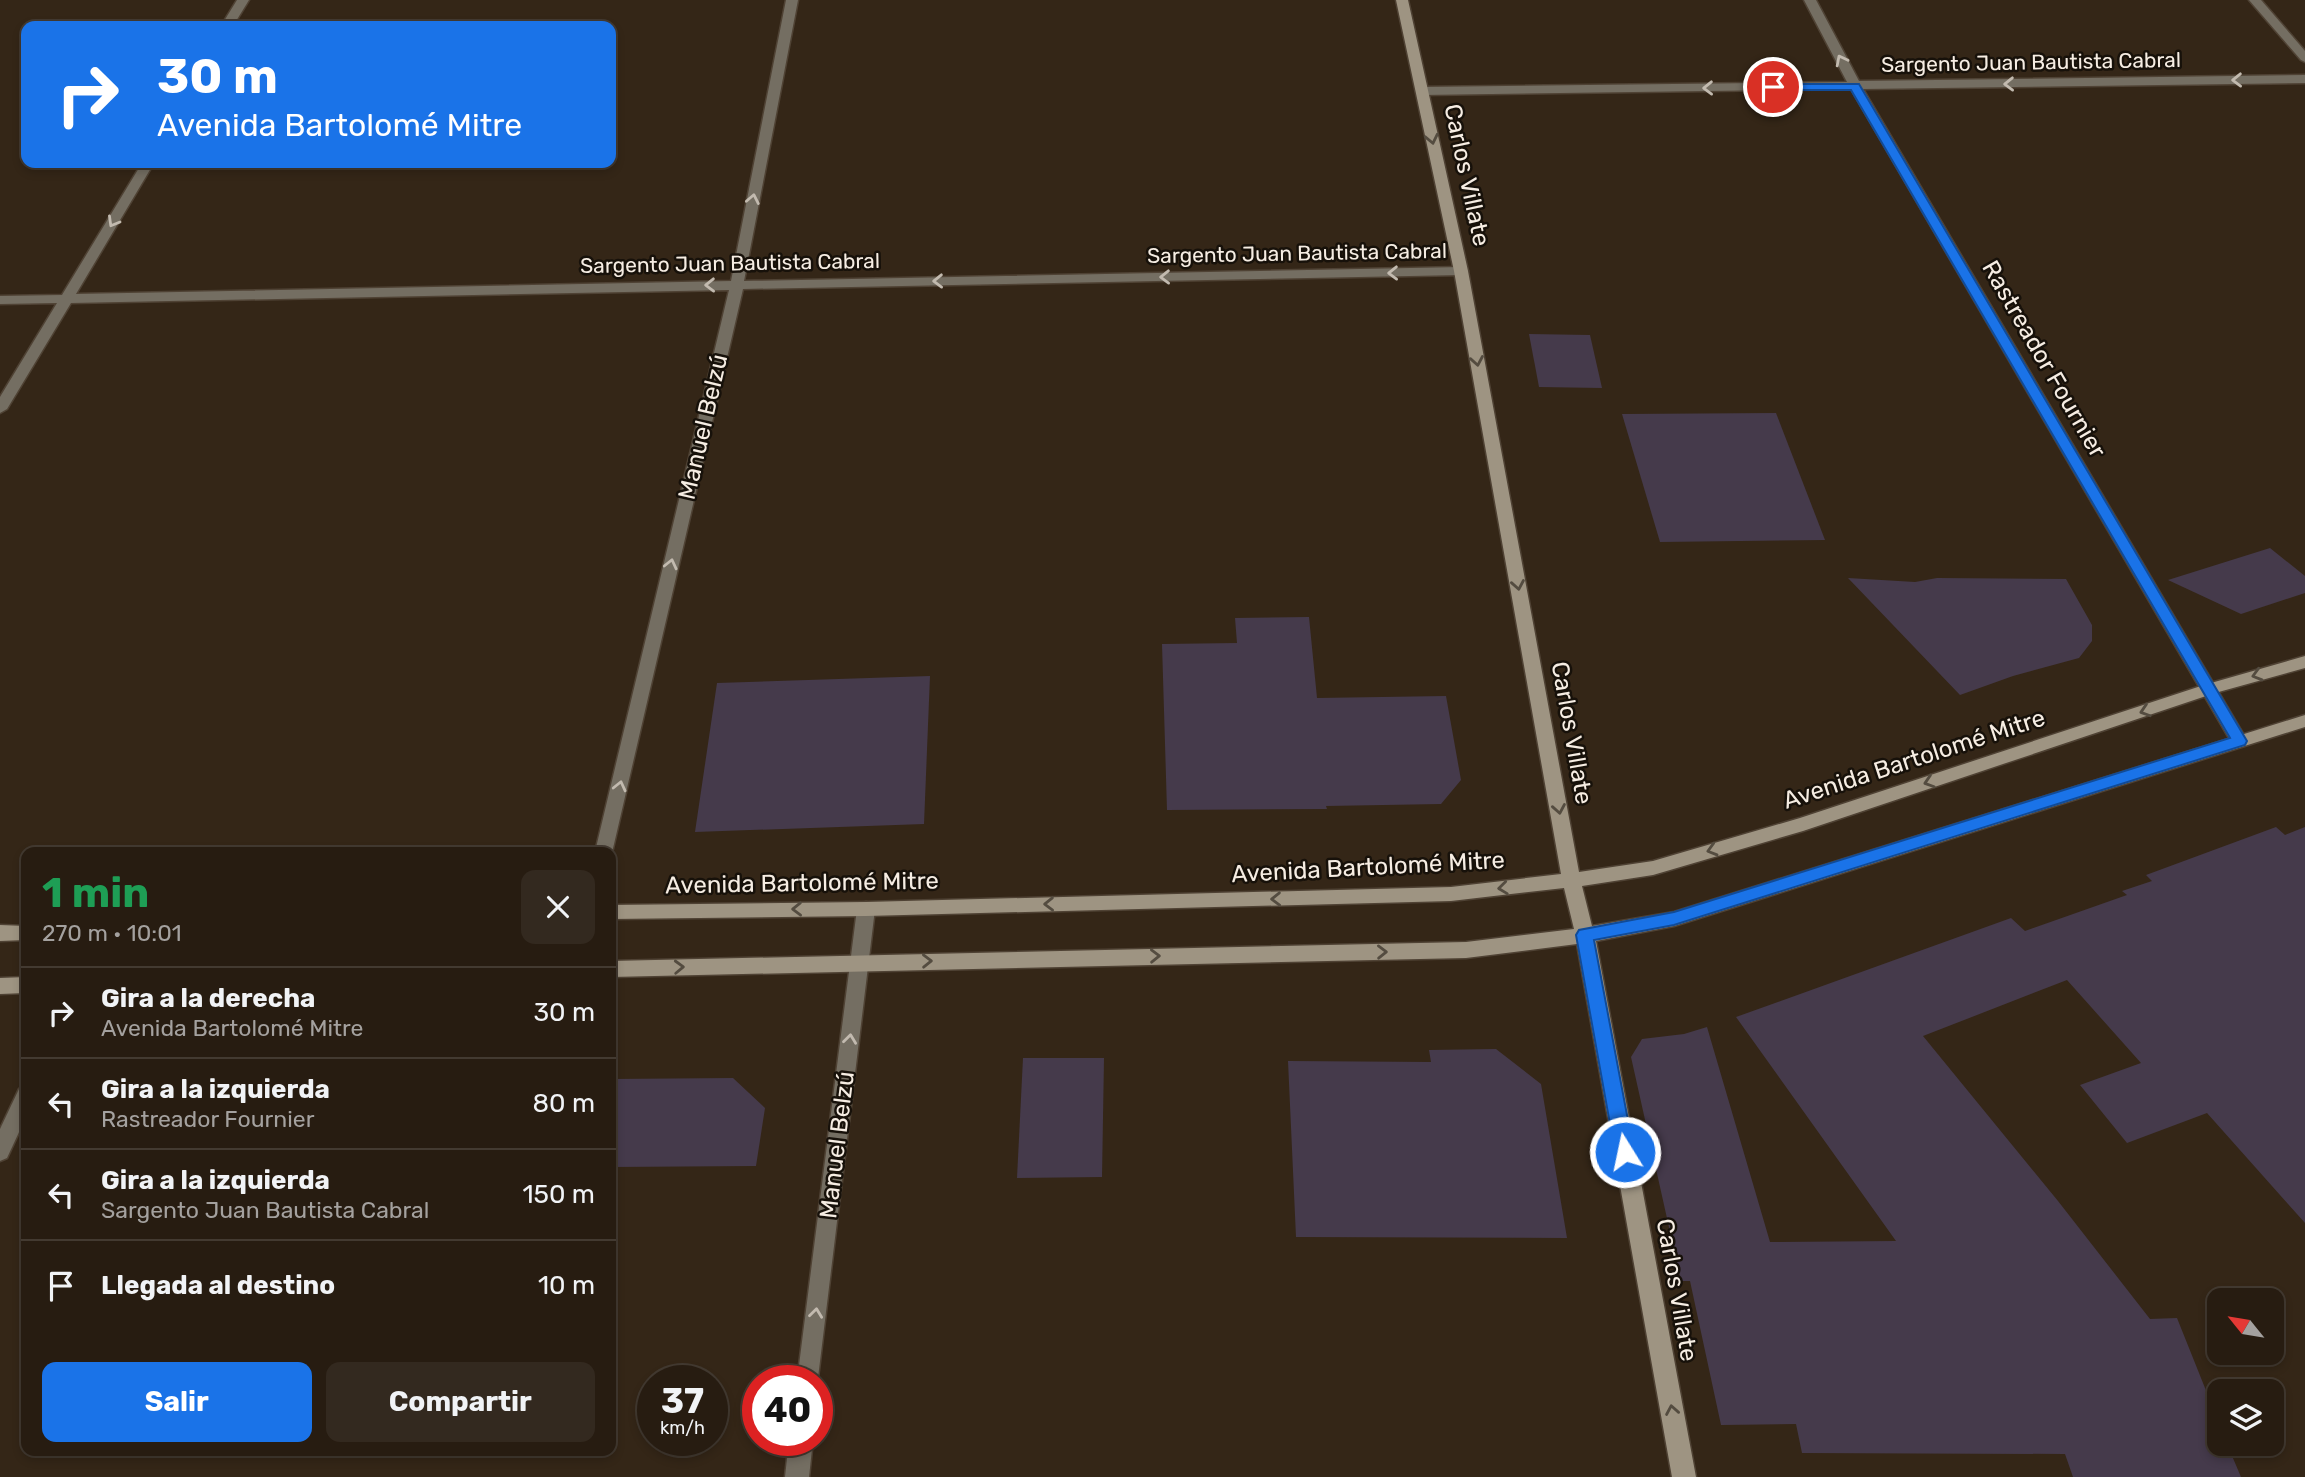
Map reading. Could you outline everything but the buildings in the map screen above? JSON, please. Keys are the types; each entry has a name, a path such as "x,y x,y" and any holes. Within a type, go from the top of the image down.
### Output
{"main road":[{"name":"Carlos Villate","path":"1402,0 1461,271 1571,880 1585,935 1684,1477"},
{"name":"Avenida Bartolomé Mitre","path":"616,912 866,909 1451,894 1653,868 1803,824 2210,689 2305,662"},
{"path":"616,969 1466,950 1585,935 1674,919 2305,721"},
{"path":"0,933 21,933"},
{"path":"0,986 21,985"}],"street":[{"path":"230,21 243,0"},
{"name":"Manuel Belzú","path":"605,847 737,284 792,0"},
{"name":"Rastreador Fournier","path":"1810,0 1855,86 2239,741"},
{"path":"2255,0 2305,58"},
{"name":"Sargento Juan Bautista Cabral","path":"1422,90 2305,79"},
{"path":"0,409 145,168"},
{"name":"Sargento Juan Bautista Cabral","path":"0,299 1461,271"},
{"name":"Manuel Belzú","path":"810,1365 866,909"},
{"path":"0,1152 21,1106"},
{"path":"797,1477 799,1456"}],"route":[{"path":"1625,1152 1585,935 1674,919 2239,741 1855,86 1773,87"}]}
